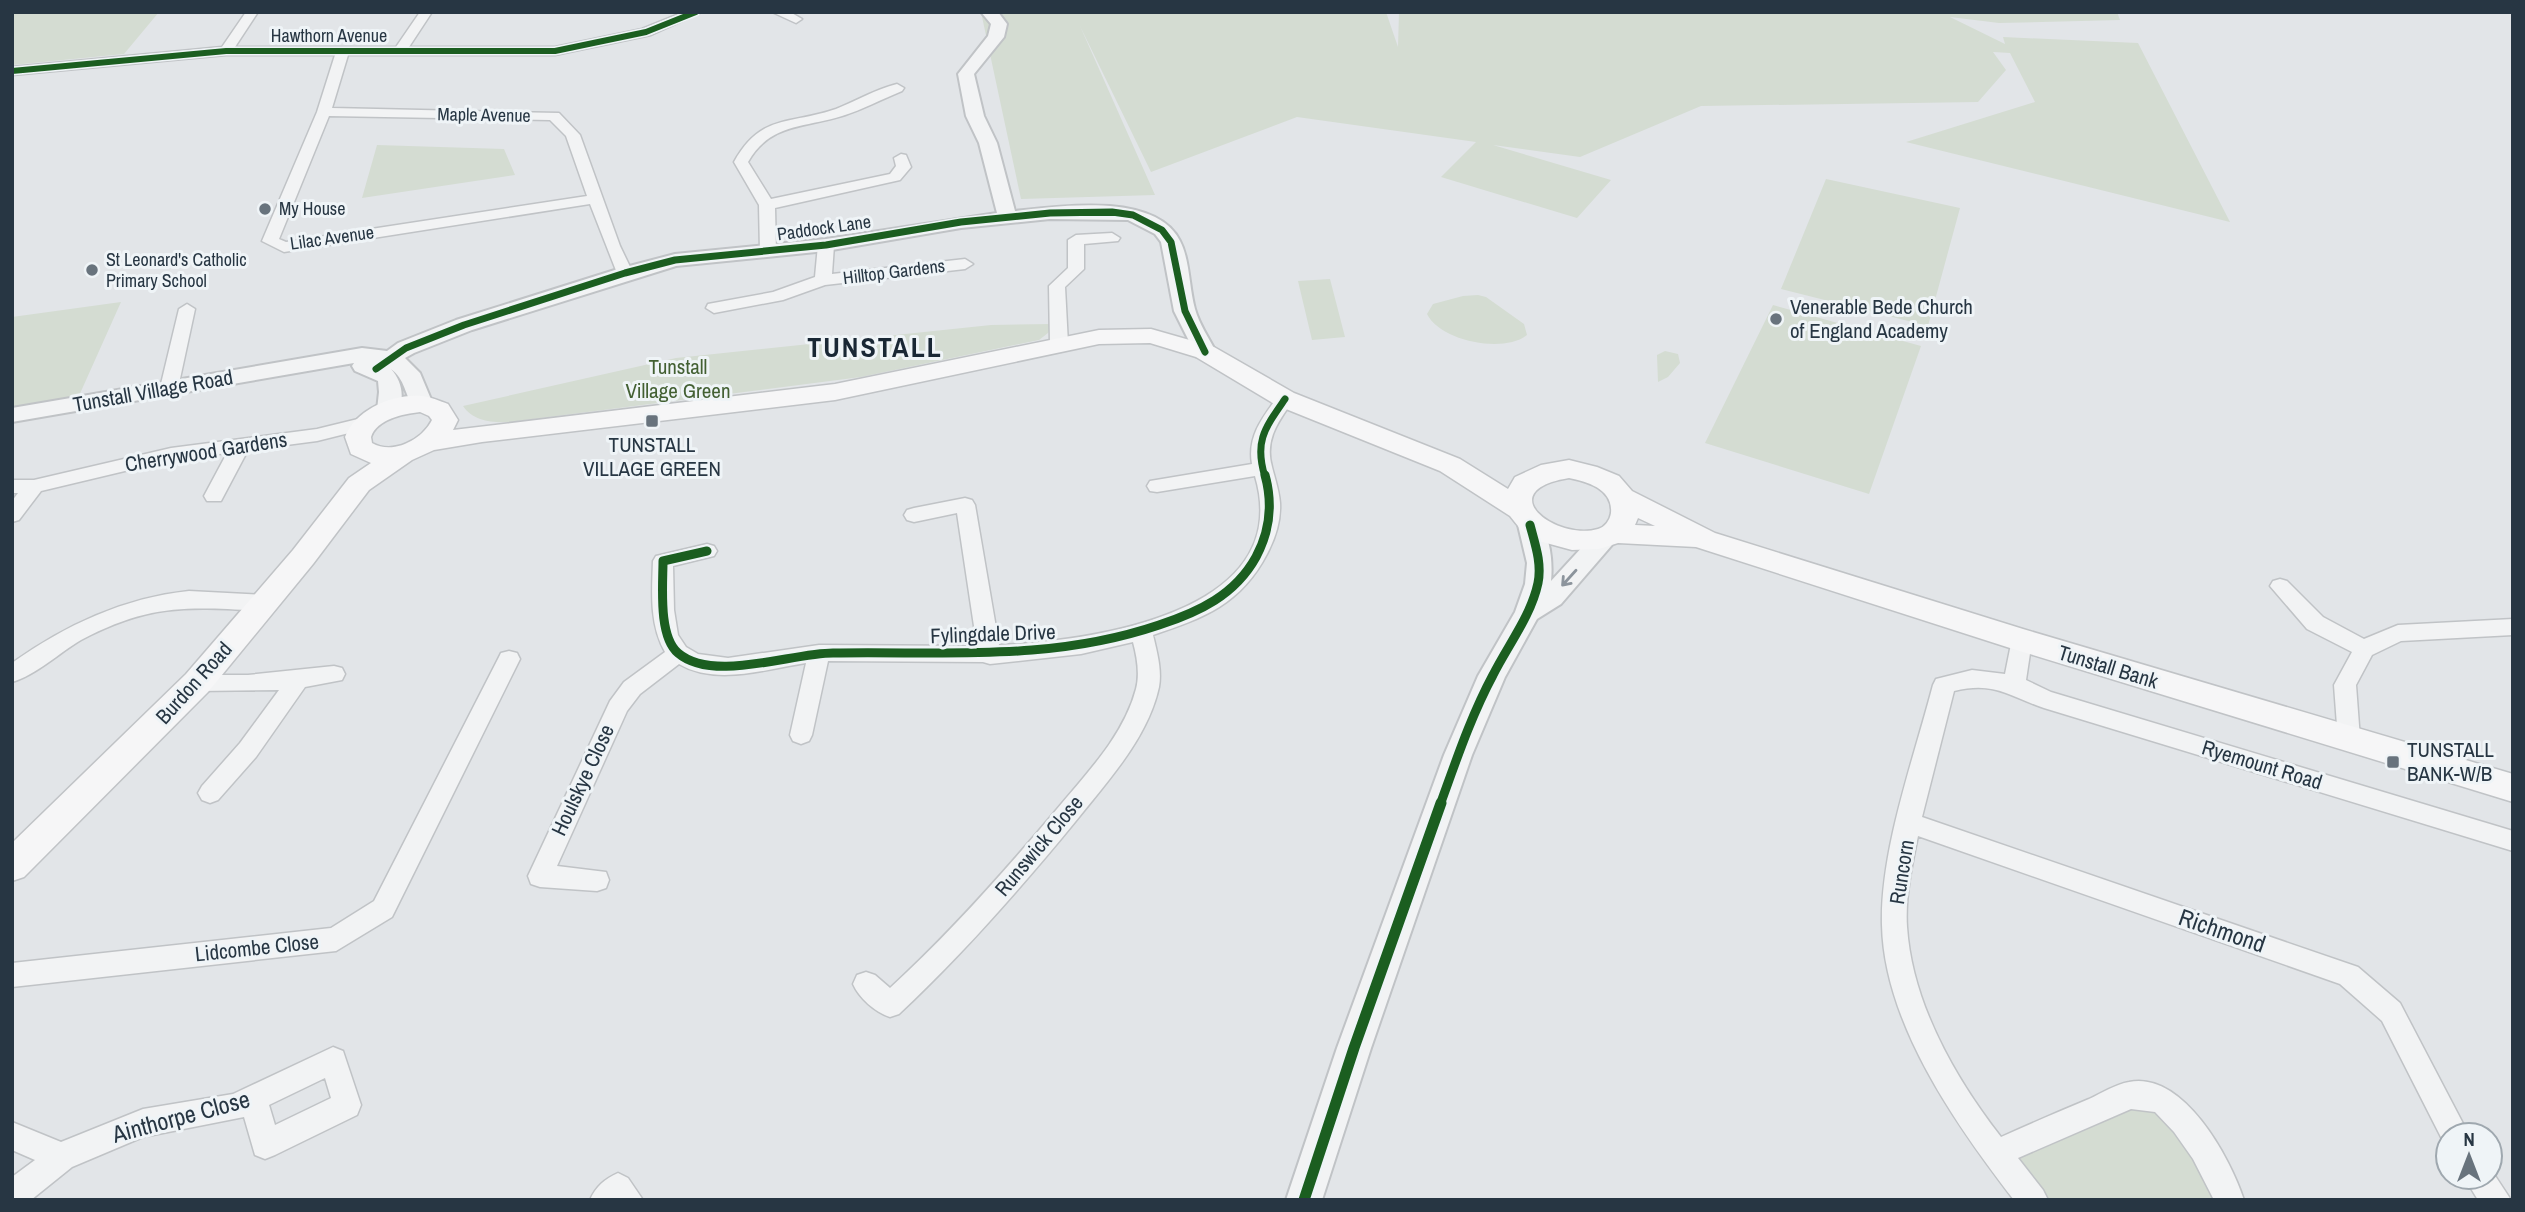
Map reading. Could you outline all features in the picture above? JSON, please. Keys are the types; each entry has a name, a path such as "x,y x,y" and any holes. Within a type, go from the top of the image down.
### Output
{"main road":[{"path":"370,432 416,448 482,434 835,392 1059,344 1119,335 1167,339 1205,352 1285,399 1450,465 1492,475 1531,477 1551,470 1569,469 1596,475 1614,486 1623,498 1627,509 1623,524 1609,536 1580,542 1555,538 1450,465"},
{"path":"370,432 422,404 439,410 445,420 482,434"},
{"path":"416,448 443,428 445,420"},
{"name":"Burdon Road","path":"359,484 370,432"},
{"name":"Burdon Road","path":"12,866 197,683 359,484 416,448"},
{"path":"1525,517 1518,496 1531,477"},
{"name":"Tunstall Bank","path":"1623,498 1705,540 2021,640 2513,788"},
{"name":"Tunstall Bank","path":"1609,536 1705,540"}],"street":[{"path":"226,51 252,12"},
{"path":"399,52 426,12"},
{"path":"778,12 796,19"},
{"path":"989,12 999,24 996,37 966,74 975,116 988,143 1007,215"},
{"name":"Hawthorn Avenue","path":"12,71 226,51 555,51 646,32 684,14"},
{"name":"Lilac Avenue","path":"342,52 324,112 270,241 285,247 595,199"},
{"path":"768,252 767,205 741,162 748,145 773,128 836,113 897,88"},
{"name":"Maple Avenue","path":"324,112 554,116 573,135 612,246 625,273"},
{"path":"767,205 895,177 904,167 901,158"},
{"name":"Paddock Lane","path":"383,364 424,339 464,324 625,273 696,256 826,245 1007,215 1112,212 1147,220 1162,230 1171,242 1185,311 1205,352"},
{"path":"1059,344 1057,286 1076,269 1076,240 1112,239"},
{"name":"Hilltop Gardens","path":"823,280 826,245"},
{"name":"Hilltop Gardens","path":"714,308 777,296 823,280 965,264"},
{"path":"169,388 187,309"},
{"path":"1167,339 1185,311"},
{"name":"Tunstall Village Road","path":"12,415 362,355 383,364"},
{"path":"370,432 391,394 383,364 407,368 422,404"},
{"name":"Fylingdale Drive","path":"678,653 694,662 718,666 819,653 889,652 990,656 1074,648 1142,632 1190,613 1223,596 1261,548 1269,521 1270,493 1262,469 1259,446 1285,399"},
{"name":"Cherrywood Gardens","path":"12,487 34,486 171,454 317,435 370,432"},
{"path":"214,496 242,446"},
{"path":"1157,486 1262,469"},
{"path":"12,515 34,486"},
{"path":"914,515 965,505 990,656"},
{"path":"1304,1200 1354,1048 1458,755 1492,676 1528,612 1538,584 1540,563 1525,517"},
{"path":"1528,612 1552,597 1609,536"},
{"path":"678,653 670,642 662,602 663,562 707,551"},
{"path":"2280,586 2315,623 2364,649"},
{"path":"12,674 64,638 133,610 187,599 264,603"},
{"path":"2349,739 2346,685 2364,649 2399,633 2513,627"},
{"name":"Runswick Close","path":"866,984 890,1004 900,996 938,962 1087,789 1131,726 1143,703 1150,671 1142,632"},
{"path":"2014,684 2021,640"},
{"name":"Houlskye Close","path":"597,880 540,876 618,707 632,688 678,653"},
{"path":"801,734 819,653"},
{"name":"Lidcombe Close","path":"12,975 336,939 383,909 509,659"},
{"path":"197,683 248,684 334,674"},
{"name":"Runcorn","path":"2014,684 1972,678 1944,685 1910,823 1894,904 1898,960 1921,1026 1954,1094 2032,1200"},
{"path":"210,793 248,750 298,680"},
{"name":"Ryemount Road","path":"2014,684 2043,699 2513,841"},
{"name":"Richmond","path":"1910,823 2349,975 2391,1012 2448,1121"},
{"name":"Ainthorpe Close","path":"12,1196 62,1157 104,1137 143,1123 235,1107 333,1060 347,1105 265,1145 254,1099"},
{"path":"1997,1153 2130,1095 2152,1099 2166,1102 2213,1161 2228,1190 2229,1200"},
{"path":"12,1136 62,1157"},
{"path":"605,1200 618,1188 628,1200"}],"green space":[{"path":"12,12 159,12 124,54 12,65"},
{"path":"981,12 1386,12 1398,47 1399,12 2117,12 2120,20 1999,23 1950,17 2005,44 2003,37 2138,43 2230,222 1906,142 2035,102 2010,53 1993,52 2006,70 1978,102 1701,106 1580,157 1493,145 1611,180 1577,218 1441,177 1476,142 1297,117 1151,172 1080,26 1155,195 1021,199"},
{"path":"377,145 504,149 515,175 362,198"},
{"path":"1826,179 1960,208 1928,326 1781,289"},
{"path":"1330,279 1345,337 1312,340 1298,281"},
{"path":"1478,295 1486,297 1524,324 1527,335 1504,344 1473,342 1445,331 1427,314 1433,304"},
{"path":"121,302 78,398 12,408 12,317"},
{"path":"1773,305 1921,346 1869,494 1705,443"},
{"name":"Tunstall Village Green","path":"1052,324 1048,333 1039,340 861,377 509,422 483,420 472,415 463,406 676,358 991,325"},
{"path":"1665,351 1678,354 1680,363 1668,377 1658,382 1657,355"},
{"path":"2133,1105 2165,1111 2222,1200 2048,1200 2010,1157"}],"cycle path":[{"path":"12,71 226,51 555,51 646,32 696,12"},
{"path":"376,369 406,348 464,325 625,273 675,260 826,245 961,222 1050,213 1112,212 1133,215 1162,230 1171,242 1185,311 1205,352"},
{"path":"707,551 663,561 663,596 665,623 672,645 678,653 692,661 709,665 748,664 823,653 997,654 1081,646 1124,637 1208,605 1232,588 1251,564 1265,536 1269,520 1269,491 1260,457 1261,439 1285,399"},
{"path":"1304,1200 1354,1048 1458,755 1492,676 1528,612 1538,584 1540,563 1530,525"}],"place":[{"name":"My House","path":"265,209"},
{"name":"St Leonard's Catholic Primary School","path":"92,270"},
{"name":"Venerable Bede Church of England Academy","path":"1776,319"},
{"name":"TUNSTALL VILLAGE GREEN","path":"652,421"},
{"name":"TUNSTALL BANK-W/B","path":"2393,762"}],"district":[{"name":"TUNSTALL","path":"875,347"}]}
